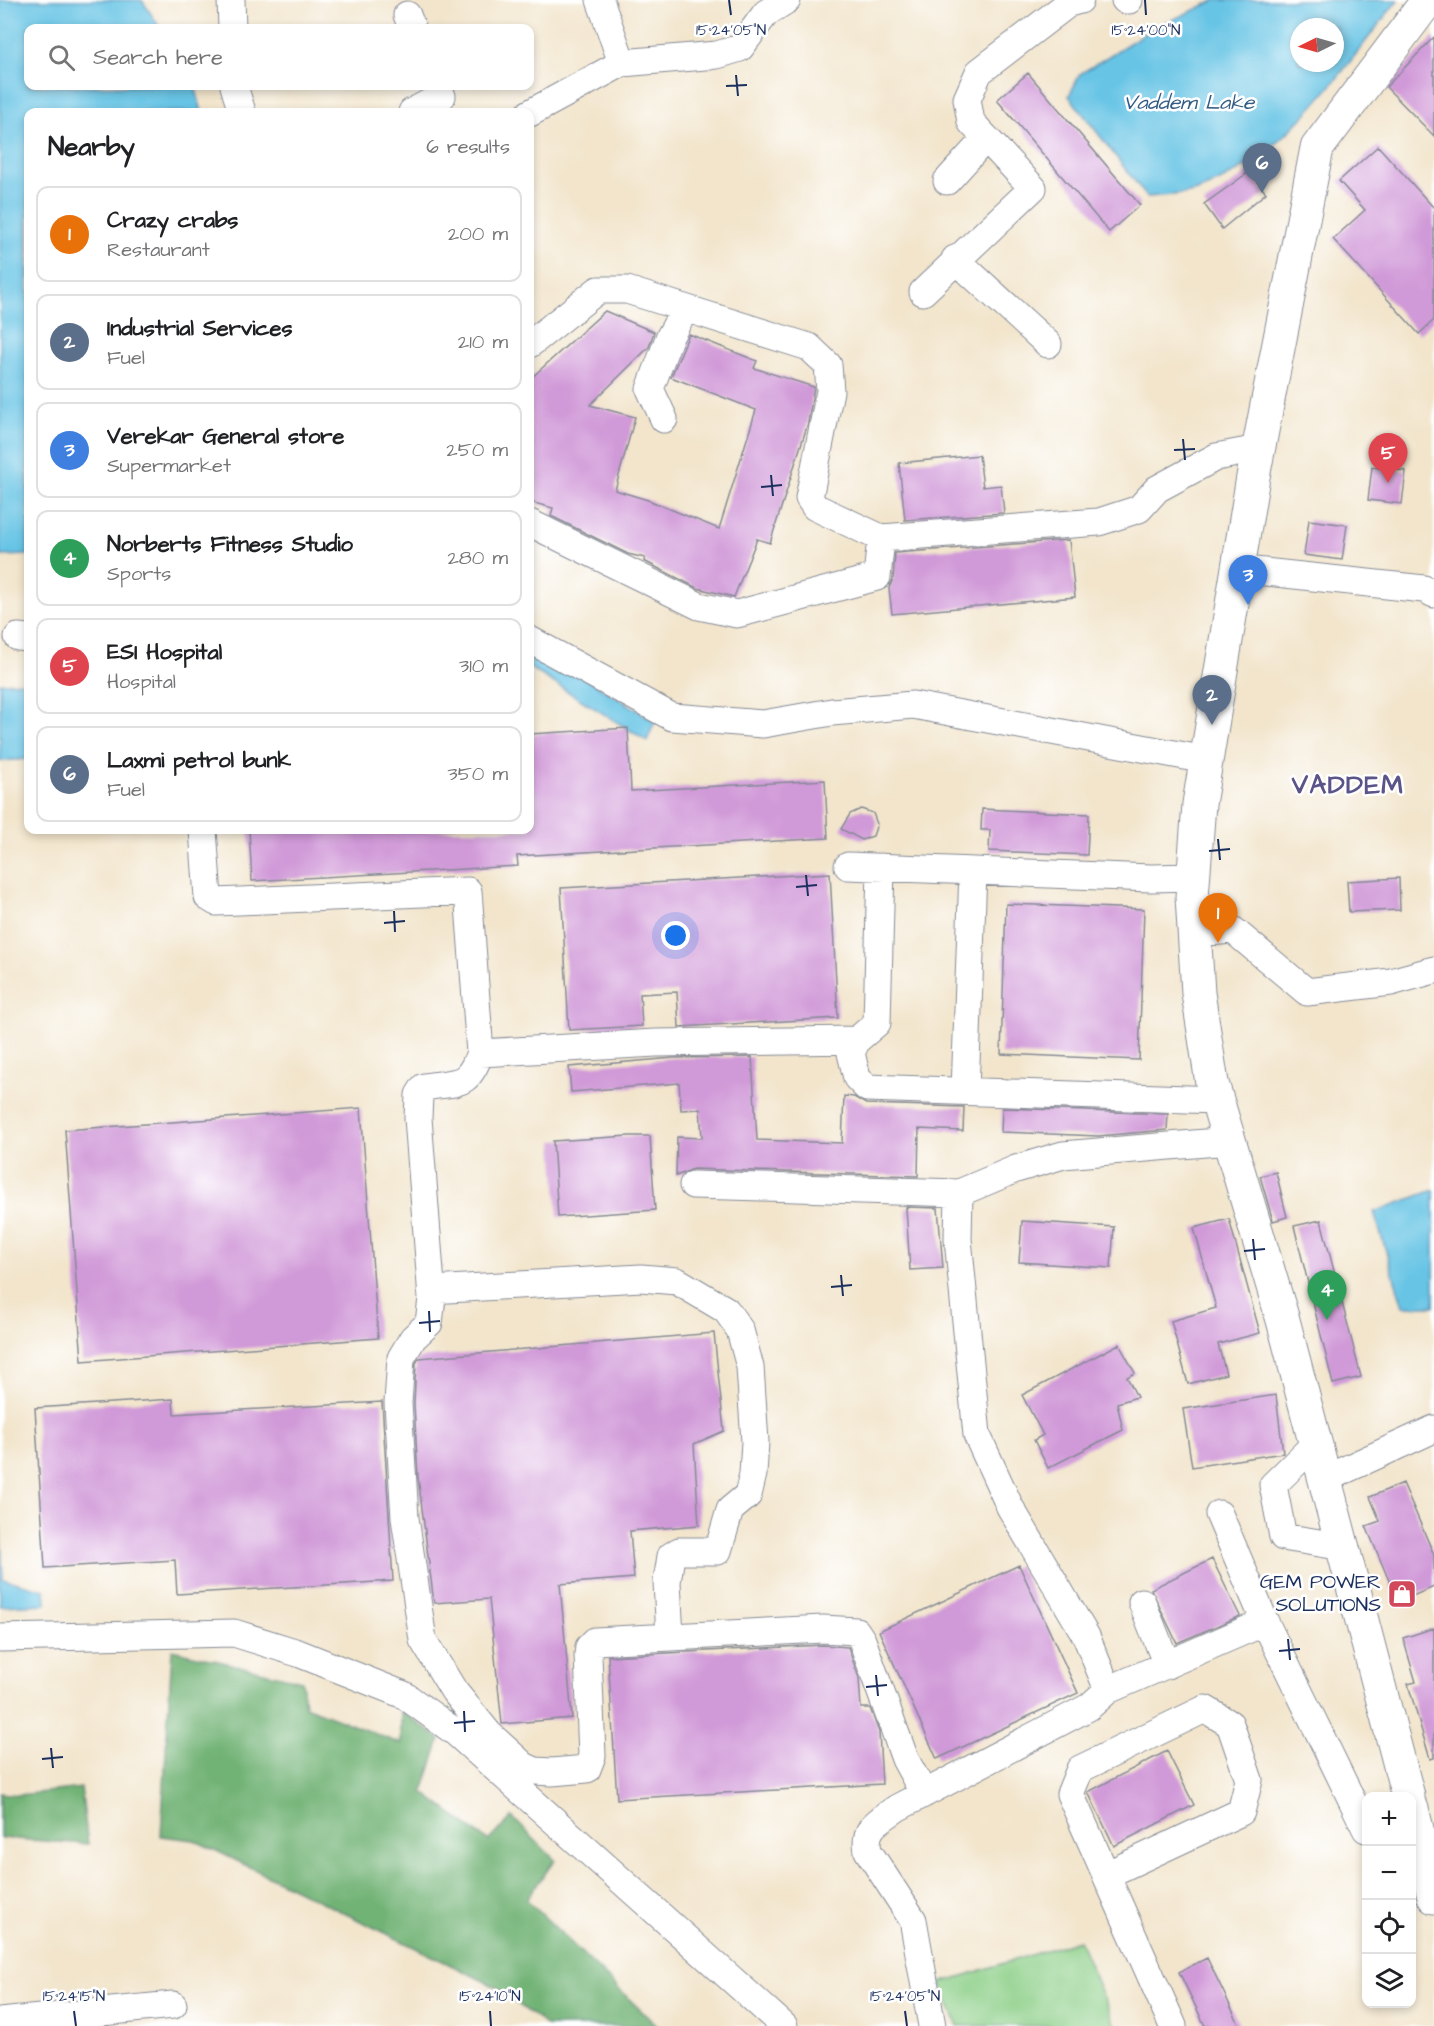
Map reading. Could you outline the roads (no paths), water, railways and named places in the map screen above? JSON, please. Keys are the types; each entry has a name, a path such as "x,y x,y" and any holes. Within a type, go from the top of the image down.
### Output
{"main road":[{"path":"1407,1792 1316,1443 1217,1100 1198,993 1194,933 1194,877 1199,804 1258,449 1317,148 1428,0"},
{"path":"1416,1845 1434,1897"}],"street":[{"path":"231,0 232,24"},
{"path":"600,0 622,63"},
{"path":"534,111 622,63 717,55 740,48 756,12 766,13 787,0"},
{"path":"923,292 955,259 1033,188 971,122 967,99 979,72 1069,3 1080,0"},
{"path":"235,90 241,108"},
{"path":"421,108 443,98"},
{"path":"947,181 986,138"},
{"path":"955,259 1048,344"},
{"path":"534,341 598,290 627,290 809,347 828,365 830,391 809,498 815,507 880,538 1099,522 1140,509 1157,489 1216,458 1258,449"},
{"path":"664,419 650,389 669,338 686,309"},
{"path":"534,532 699,606 737,614 877,576 880,538"},
{"path":"1238,569 1431,585"},
{"path":"534,642 672,717 763,724 832,712 913,705 1206,760"},
{"path":"203,834 208,897 216,902 468,891 480,1053 473,1072 464,1081 424,1087 419,1095 431,1290 429,1323 413,1338 401,1358 398,1403 405,1518 423,1640 454,1691 489,1734 524,1766 535,1771 552,1772 587,1769 592,1756 589,1647 595,1641 831,1629 856,1631 862,1640 905,1759 924,1794"},
{"path":"848,866 1150,878 1194,877"},
{"path":"881,867 877,1023 857,1040 850,1053 856,1078 867,1088 1217,1100"},
{"path":"965,1091 973,871"},
{"path":"1194,933 1233,930 1307,992 1391,982 1434,970"},
{"path":"480,1053 656,1043 857,1040"},
{"path":"693,1185 959,1193 1016,1169 1063,1155 1229,1141"},
{"path":"959,1193 958,1239 977,1435 1010,1507 1086,1636 1108,1690"},
{"path":"431,1290 582,1280 641,1278 677,1281 726,1310 740,1330 750,1376 755,1442 753,1474 748,1496 730,1510 718,1551 679,1551 671,1556 667,1582 670,1637"},
{"path":"1325,1479 1434,1429"},
{"path":"1316,1443 1273,1485 1283,1537 1344,1547"},
{"path":"1219,1514 1265,1622 1362,1821"},
{"path":"1142,1602 1167,1665"},
{"path":"932,2026 913,1920 868,1851 865,1839 869,1828 924,1794 1089,1707 1108,1690 1265,1622"},
{"path":"0,1638 234,1633 298,1653 404,1695 455,1732 784,2026"},
{"path":"1106,1875 1241,1812 1249,1780 1230,1724 1205,1709 1080,1770 1070,1794 1173,2026"},
{"path":"0,2022 173,2005"}],"water":[{"path":"0,0 142,0 157,24 24,24 24,90 196,90 201,108 24,108 24,555 0,556"},
{"name":"Vaddem Lake","path":"1216,0 1398,0 1344,69 1344,18 1290,18 1290,72 1342,72 1310,110 1259,157 1229,176 1191,193 1147,197 1069,96 1080,74 1150,30"},
{"path":"534,646 655,721 647,741 534,670"},
{"path":"24,682 24,759 0,761 0,683"},
{"path":"1434,1190 1434,1306 1403,1306 1374,1212"},
{"path":"0,1516 3,1579 45,1590 46,1604 0,1606"}],"place":[{"name":"Laxmi petrol bunk","path":"1262,193"},
{"name":"ESI Hospital","path":"1388,483"},
{"name":"Verekar General store","path":"1248,605"},
{"name":"Industrial Services","path":"1212,725"},
{"name":"Crazy crabs","path":"1218,943"},
{"name":"Norberts Fitness Studio","path":"1327,1320"},
{"name":"GEM POWER SOLUTIONS","path":"1402,1594"}],"district":[{"name":"VADDEM","path":"1348,785"}]}
